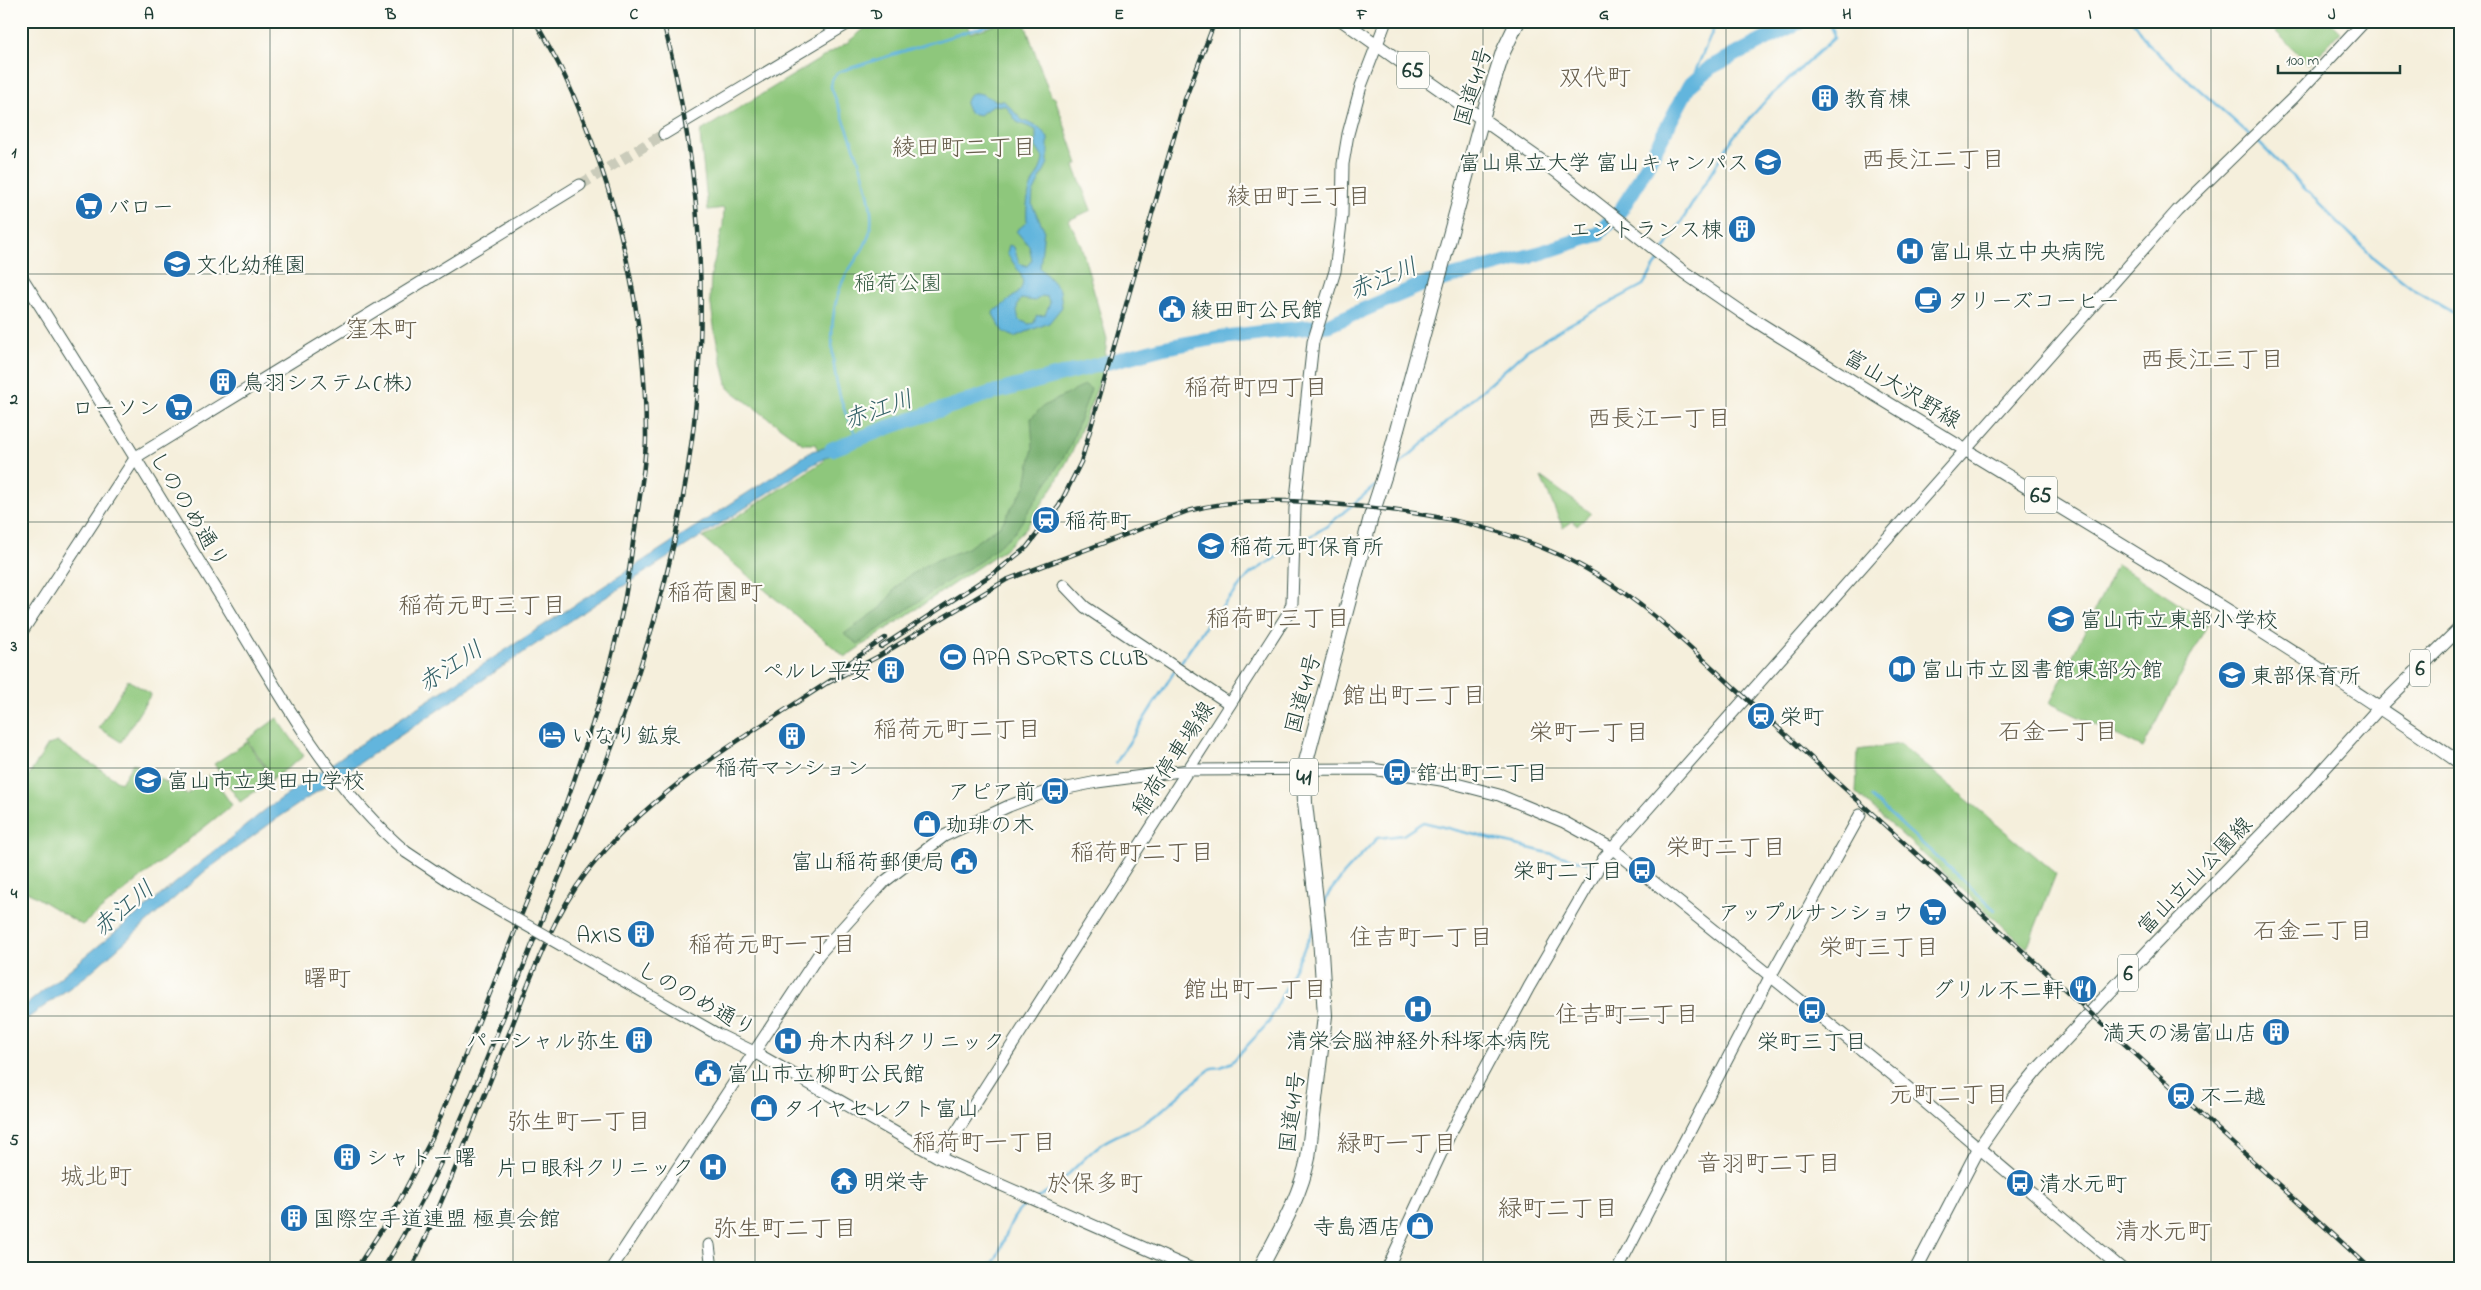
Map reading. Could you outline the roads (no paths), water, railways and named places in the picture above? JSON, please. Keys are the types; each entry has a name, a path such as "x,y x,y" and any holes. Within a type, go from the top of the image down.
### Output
{"highway":[{"name":"国道41号","path":"1260,1269 1294,1204 1303,1180 1308,1158 1324,1016 1320,936 1304,803 1304,769 1371,517 1445,257 1482,118 1503,52 1518,21"}],"main road":[{"name":"富山大沢野線","path":"1343,21 1482,118 1596,203 1685,273 1743,313 2225,608 2380,707 2460,763"},
{"name":"富山立山公園線","path":"1916,1269 1979,1148 2014,1098 2037,1070 2151,948 2303,792 2380,707 2460,628"}],"street":[{"path":"664,134 852,21"},
{"path":"1230,704 1289,612 1292,603 1295,508 1313,342 1335,271 1342,216 1343,164 1348,134 1361,86 1386,21"},
{"path":"1387,1269 1450,1134 1528,987 1578,899 1604,858 2177,211 2294,97 2365,21"},
{"path":"21,633 136,457 580,185"},
{"name":"しののめ通り","path":"21,276 136,457 282,700 337,780 364,812 406,852 451,882 717,1034 754,1052 940,1158 1192,1269"},
{"name":"稲荷停車場線","path":"940,1158 1230,704 1085,607 1064,585"},
{"path":"611,1269 819,954 884,882 944,836 1009,806 1043,793 1118,779 1188,770 1372,769 1441,780 1489,792 1541,811 1613,849 1912,1091 2122,1269"},
{"path":"1618,1269 1770,977 1860,815"},
{"path":"709,1245 712,1269"}],"water":[{"path":"973,93 978,93 995,100 1004,101 1022,120 1040,128 1048,138 1048,163 1033,193 1032,205 1044,229 1040,268 1060,290 1062,307 1049,323 1014,337 1003,332 993,314 994,310 1017,293 1023,282 1019,271 1007,253 1009,245 1014,247 1019,263 1027,266 1032,260 1029,246 1016,231 1027,222 1029,193 1043,158 1036,147 1036,130 1017,122 1006,106 993,105 980,115 969,113 965,104 968,97","holes":["1042,296 1047,297 1050,303 1045,315 1036,316 1034,323 1029,324 1019,320 1017,306 1021,299 1035,301"]},
{"path":"861,438 812,465 597,603 275,820 204,872 86,976 21,1023 21,1009 265,810 353,749 812,451"}],"waterway":[{"path":"858,438 849,422 837,383 832,341 833,320 836,301 842,283 863,249 869,234 871,211 864,176 831,87 832,79 838,72 1000,21"},
{"path":"1689,86 1717,21"},
{"name":"赤江川","path":"832,449 892,426 988,394 1162,348 1216,338 1328,325 1421,285 1540,253 1598,234 1620,211 1633,191 1689,86 1711,67 1801,21"},
{"path":"1664,250 1734,136 1767,99 1834,38 1833,30 1826,21"},
{"path":"2133,21 2147,43 2250,135"},
{"path":"2256,140 2375,259 2412,288 2460,317"},
{"path":"1392,471 1527,350 1568,325 1643,285 1661,257"},
{"path":"1298,544 1327,526 1375,486"},
{"path":"1179,665 1205,627 1250,574 1291,548"},
{"path":"1116,763 1174,672"},
{"path":"1871,797 1995,910"},
{"path":"1323,907 1329,893 1377,838 1403,835 1423,822 1593,864"},
{"path":"1037,1198 1062,1180 1103,1143 1146,1122 1212,1068 1221,1067 1232,1062 1269,1022 1314,928"},
{"path":"982,1269 994,1262 1016,1214 1030,1202"}],"tunnel":[{"path":"580,185 664,134"}],"railway":[{"path":"356,1269 395,1209 432,1138 565,806 598,705 612,654 627,584 642,482 646,447 645,390 641,344 625,253 614,208 584,121 562,72 535,21"},
{"path":"383,1269 430,1185 470,1099 619,729 641,664 664,583 682,503 694,423 700,344 700,264 694,184 682,103 663,21"},
{"path":"881,647 997,571 1027,547 1059,506 1081,462 1184,102 1215,21"},
{"path":"828,683 879,656 1006,580 1188,511 1227,503 1265,501 1304,502 1398,511 1479,526 1532,543 1572,561 1602,578 1630,597 1670,629 2371,1269"},
{"path":"837,671 885,638"},
{"path":"411,1269 450,1181 543,949 574,890 613,842 670,789 734,743 833,679"}],"place":[{"name":"教育棟","path":"1825,98"},
{"name":"富山県立大学 富山キャンパス","path":"1768,162"},
{"name":"バロー","path":"89,206"},
{"name":"エントランス棟","path":"1742,229"},
{"name":"富山県立中央病院","path":"1910,251"},
{"name":"文化幼稚園","path":"177,264"},
{"name":"タリーズコーヒー","path":"1928,300"},
{"name":"綾田町公民館","path":"1172,309"},
{"name":"鳥羽システム(株)","path":"223,382"},
{"name":"ローソン","path":"179,407"},
{"name":"稲荷町","path":"1046,520"},
{"name":"稲荷元町保育所","path":"1211,546"},
{"name":"富山市立東部小学校","path":"2061,619"},
{"name":"APA SPORTS CLUB","path":"953,657"},
{"name":"富山市立図書館東部分館","path":"1902,669"},
{"name":"ペルレ平安","path":"891,670"},
{"name":"東部保育所","path":"2232,675"},
{"name":"栄町","path":"1761,716"},
{"name":"いなり鉱泉","path":"552,735"},
{"name":"稲荷マンション","path":"792,736"},
{"name":"舘出町二丁目","path":"1397,772"},
{"name":"富山市立奥田中学校","path":"148,780"},
{"name":"アピア前","path":"1055,791"},
{"name":"珈琲の木","path":"927,824"},
{"name":"富山稲荷郵便局","path":"964,861"},
{"name":"栄町二丁目","path":"1642,870"},
{"name":"アップルサンショウ","path":"1933,912"},
{"name":"AXIS","path":"641,934"},
{"name":"グリル不二軒","path":"2083,989"},
{"name":"清栄会脳神経外科塚本病院","path":"1418,1009"},
{"name":"栄町三丁目","path":"1812,1010"},
{"name":"満天の湯富山店","path":"2276,1032"},
{"name":"パーシャル弥生","path":"639,1040"},
{"name":"舟木内科クリニック","path":"788,1041"},
{"name":"富山市立柳町公民館","path":"708,1073"},
{"name":"不二越","path":"2181,1096"},
{"name":"タイヤセレクト富山","path":"764,1108"},
{"name":"シャトー曙","path":"347,1157"},
{"name":"片口眼科クリニック","path":"713,1167"},
{"name":"明栄寺","path":"844,1181"},
{"name":"清水元町","path":"2020,1183"},
{"name":"国際空手道連盟 極真会館","path":"294,1218"},
{"name":"寺島酒店","path":"1420,1226"}],"district":[{"name":"双代町","path":"1595,77"},
{"name":"綾田町二丁目","path":"964,147"},
{"name":"西長江二丁目","path":"1933,159"},
{"name":"綾田町三丁目","path":"1299,196"},
{"name":"窪本町","path":"381,329"},
{"name":"西長江三丁目","path":"2212,359"},
{"name":"稲荷町四丁目","path":"1256,387"},
{"name":"西長江一丁目","path":"1659,418"},
{"name":"稲荷園町","path":"715,592"},
{"name":"稲荷元町三丁目","path":"482,605"},
{"name":"稲荷町三丁目","path":"1278,618"},
{"name":"館出町二丁目","path":"1414,695"},
{"name":"稲荷元町二丁目","path":"957,729"},
{"name":"石金一丁目","path":"2058,731"},
{"name":"栄町一丁目","path":"1589,732"},
{"name":"栄町二丁目","path":"1726,847"},
{"name":"稲荷町二丁目","path":"1142,852"},
{"name":"石金二丁目","path":"2313,930"},
{"name":"住吉町一丁目","path":"1421,937"},
{"name":"稲荷元町一丁目","path":"772,944"},
{"name":"栄町三丁目","path":"1879,947"},
{"name":"曙町","path":"327,978"},
{"name":"館出町一丁目","path":"1255,989"},
{"name":"住吉町二丁目","path":"1627,1014"},
{"name":"元町二丁目","path":"1949,1094"},
{"name":"弥生町一丁目","path":"579,1121"},
{"name":"稲荷町一丁目","path":"984,1142"},
{"name":"緑町一丁目","path":"1397,1143"},
{"name":"音羽町二丁目","path":"1769,1163"},
{"name":"城北町","path":"96,1176"},
{"name":"於保多町","path":"1095,1183"},
{"name":"緑町二丁目","path":"1558,1208"},
{"name":"弥生町二丁目","path":"785,1228"},
{"name":"清水元町","path":"2163,1231"}],"park label":[{"name":"稲荷公園","path":"898,282"}]}
